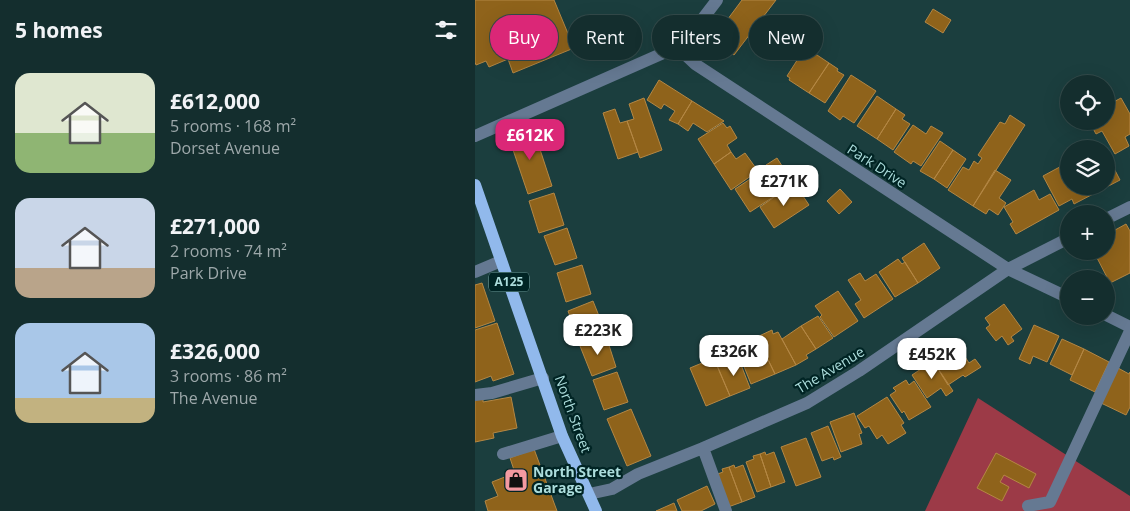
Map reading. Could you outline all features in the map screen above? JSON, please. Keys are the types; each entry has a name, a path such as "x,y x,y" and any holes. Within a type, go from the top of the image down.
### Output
{"main road":[{"name":"North Street","path":"475,185 562,436 596,511"}],"street":[{"path":"706,15 717,0"},
{"path":"475,136 652,58"},
{"name":"Park Drive","path":"691,60 1008,269 1060,294"},
{"path":"1115,214 1130,207"},
{"name":"The Avenue","path":"589,494 612,489 638,474 807,403 859,371 1008,269 1060,243"},
{"path":"475,272 501,261"},
{"path":"1115,320 1130,327"},
{"path":"1028,506 1050,502 1130,331"},
{"path":"475,394 492,392 543,378"},
{"path":"503,454 562,436"},
{"path":"703,448 726,511"}],"shaded area":[{"path":"978,398 1130,496 1130,511 925,511"}],"building":[{"path":"475,0 554,0 568,34 568,50 558,55 558,15 490,15 490,60 506,60 489,67 486,61 476,65"},
{"path":"742,0 776,0 765,15 749,15 749,35 739,48 739,15 731,15"},
{"path":"933,9 951,20 943,33 925,22"},
{"path":"823,59 829,63 809,93 789,80 790,78 787,76 797,60"},
{"path":"508,60 545,60 513,73"},
{"path":"829,63 844,75 825,103 809,93"},
{"path":"851,75 876,91 854,123 843,116 840,120 828,111"},
{"path":"659,80 692,101 678,124 669,120 675,111 664,104 661,109 647,100"},
{"path":"877,96 896,109 877,139 857,126"},
{"path":"644,98 662,150 640,158 627,121 634,119 629,104"},
{"path":"1121,98 1130,114 1130,134 1125,137 1129,146 1115,154 1115,140 1107,140 1102,131 1096,134 1094,130 1115,130 1115,101"},
{"path":"692,101 724,121 707,132 693,123 688,131 678,124"},
{"path":"615,109 620,123 627,121 638,152 618,159 603,113"},
{"path":"896,109 905,115 902,119 910,124 893,150 877,139"},
{"path":"1010,115 1025,125 973,206 948,190 963,167 969,170 974,161 978,164 982,158 978,155 1000,122 1005,124"},
{"path":"723,123 727,128 730,126 737,138 727,145 731,152 714,164 698,139"},
{"path":"913,125 926,134 931,126 943,133 921,166 913,161 911,164 894,152"},
{"path":"533,128 552,186 528,194 508,135"},
{"path":"940,141 953,150 934,179 920,171"},
{"path":"953,150 966,159 947,188 934,179"},
{"path":"731,152 736,159 745,153 758,171 731,190 714,164"},
{"path":"777,158 789,177 783,181 787,188 750,212 735,189 761,172 763,175 769,170 766,165"},
{"path":"1060,167 1060,195 1091,195 1074,204 1072,199 1059,206 1043,176"},
{"path":"995,170 1011,180 999,198 1006,203 998,215 989,209 986,214 973,206"},
{"path":"1115,170 1120,180 1115,183"},
{"path":"787,188 792,194 799,190 809,205 774,228 760,207"},
{"path":"840,189 852,202 839,214 827,201"},
{"path":"1034,190 1039,200 1050,194 1059,210 1016,234 1010,224 1013,222 1004,207"},
{"path":"554,193 564,225 539,233 529,201"},
{"path":"1126,224 1130,231 1130,273 1115,280 1115,270 1103,270 1098,260 1115,260 1115,230"},
{"path":"567,228 577,258 555,265 544,236"},
{"path":"924,243 940,268 918,283 902,258"},
{"path":"898,259 902,264 905,262 918,283 895,297 879,272"},
{"path":"582,265 591,294 566,302 557,273"},
{"path":"860,273 865,281 876,274 893,299 864,318 855,304 861,300 848,280"},
{"path":"482,283 495,321 475,328 475,285"},
{"path":"838,291 858,321 834,337 815,306"},
{"path":"593,301 605,331 579,341 568,311"},
{"path":"1004,304 1022,329 1011,337 1014,341 1008,345 1002,336 996,341 986,328 990,325 985,318"},
{"path":"818,316 833,338 816,349 801,326"},
{"path":"497,323 514,374 493,381 491,376 475,382 475,330"},
{"path":"1034,325 1059,336 1047,362 1033,356 1030,364 1019,359"},
{"path":"801,326 816,349 806,355 808,358 796,365 782,339"},
{"path":"772,330 773,334 778,332 796,365 775,374 757,337"},
{"path":"606,336 616,367 592,376 580,346"},
{"path":"1062,339 1084,349 1072,375 1050,364"},
{"path":"760,343 775,374 751,384 741,359 745,358 742,349"},
{"path":"957,344 969,363 975,359 981,367 965,377 963,375 948,385 933,361"},
{"path":"1084,349 1109,362 1095,392 1070,380"},
{"path":"738,357 750,388 730,396 717,366"},
{"path":"714,358 730,396 706,406 690,368"},
{"path":"933,361 953,391 946,396 941,388 927,398 912,375"},
{"path":"1118,368 1129,374 1130,372 1130,407 1126,415 1101,403"},
{"path":"617,372 628,402 604,410 593,380"},
{"path":"906,380 909,385 914,381 931,407 909,420 890,395 896,391 893,388"},
{"path":"511,397 517,428 493,433 494,438 475,442 475,400 483,399 483,402"},
{"path":"887,397 904,423 901,425 906,433 888,444 882,435 877,439 869,426 865,428 857,416"},
{"path":"631,409 651,456 627,466 607,419"},
{"path":"854,413 862,433 859,434 862,444 841,452 830,422"},
{"path":"828,426 841,457 834,460 833,457 822,461 811,433"},
{"path":"806,438 821,477 796,486 781,447"},
{"path":"534,449 557,511 488,511 485,501 498,496 492,482 515,473 510,458"},
{"path":"765,452 766,455 774,452 785,482 771,487 760,454"},
{"path":"996,453 1036,474 1029,488 1004,475 1000,482 1009,487 1002,501 977,488"},
{"path":"760,454 771,487 757,492 746,462 754,459 753,456"},
{"path":"734,465 735,468 743,465 755,497 742,502 729,467"},
{"path":"729,467 742,502 728,507 715,475 723,472 722,469"},
{"path":"707,486 715,504 701,511 682,511 677,500"},
{"path":"674,503 677,511 656,511"}],"place":[{"name":"North Street Garage","path":"516,480"}]}
